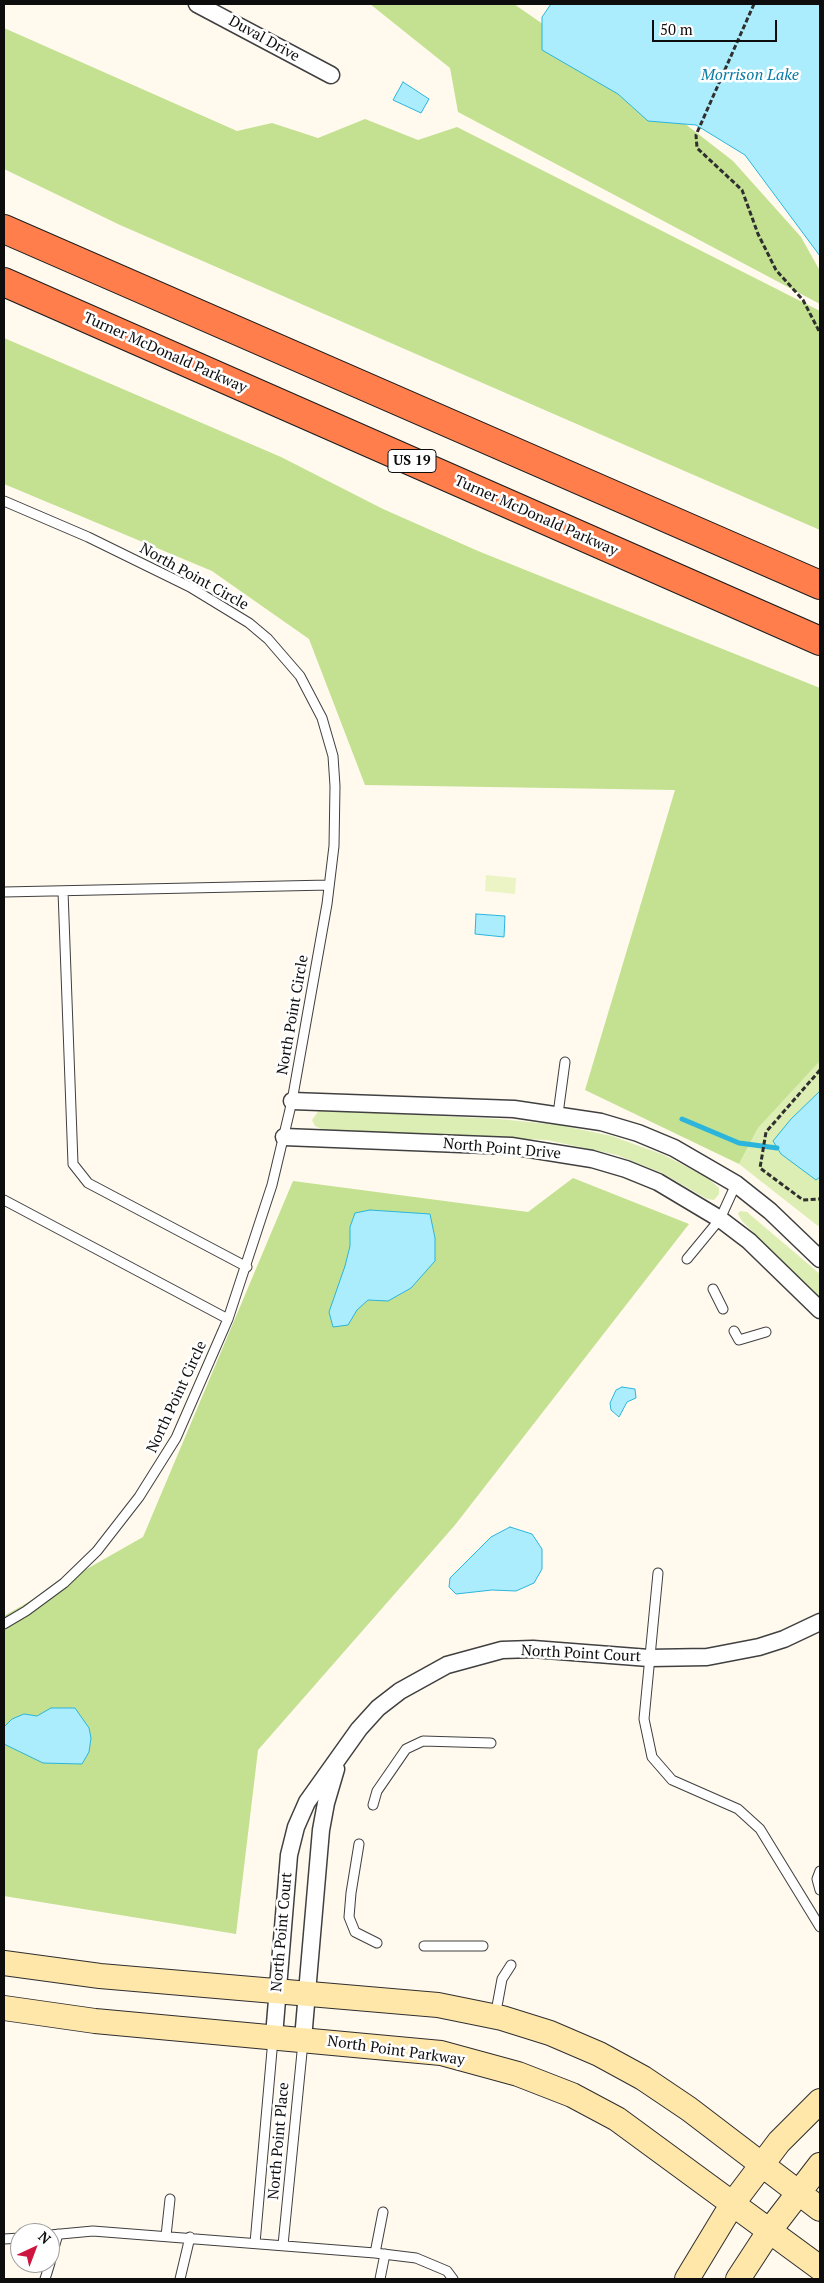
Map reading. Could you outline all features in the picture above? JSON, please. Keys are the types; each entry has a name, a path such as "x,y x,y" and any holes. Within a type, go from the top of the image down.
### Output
{"highway":[{"path":"4,229 820,585"},
{"name":"Turner McDonald Parkway","path":"4,282 820,641"}],"street":[{"name":"Duval Drive","path":"197,4 331,75"},
{"path":"292,1101 514,1109 558,1114 601,1122 638,1133 690,1157 736,1184 770,1211 820,1259"},
{"name":"North Point Drive","path":"284,1137 512,1146 553,1151 626,1169 666,1186 720,1219 749,1241 820,1310"},
{"name":"North Point Court","path":"274,2036 289,1855 296,1827 307,1802 359,1728 378,1708 400,1691 447,1665 502,1650 649,1658 707,1657 733,1654 784,1639 820,1622"},
{"name":"North Point Court","path":"303,2039 321,1830 333,1777 342,1753"},
{"path":"4,1963 100,1976 438,2005 495,2017 550,2033 599,2054 643,2078 688,2108 820,2209"},
{"name":"North Point Parkway","path":"4,2008 95,2021 274,2036 441,2053 542,2083 596,2107 617,2119 820,2268"},
{"path":"687,2279 733,2203 780,2142 820,2101"},
{"path":"738,2279 770,2230 820,2165"}],"lane":[{"name":"North Point Circle","path":"4,501 88,537 190,587 249,623 284,656 300,676 322,718 333,756 335,818 329,885 292,1101 284,1137 247,1267 228,1319 176,1438 139,1497 97,1551 64,1583 26,1611 4,1624"},
{"path":"4,892 329,885"},
{"path":"63,891 73,1164 88,1183 247,1267"},
{"path":"558,1114 565,1062"},
{"path":"687,1259 720,1219 736,1184"},
{"path":"4,1200 228,1319"},
{"path":"713,1289 723,1309"},
{"path":"734,1332 739,1340 766,1332"},
{"path":"658,1573 644,1720 652,1757 672,1780 738,1809 760,1829 820,1927"},
{"path":"373,1805 377,1791 406,1749 423,1741 491,1743"},
{"path":"359,1844 349,1917 355,1932 378,1943"},
{"path":"820,1871 817,1879 820,1890"},
{"path":"424,1946 483,1946"},
{"path":"495,2017 502,1979 511,1965"},
{"name":"North Point Place","path":"254,2242 274,2036"},
{"name":"North Point Place","path":"283,2245 303,2039"},
{"path":"166,2236 170,2199"},
{"path":"375,2253 383,2212"},
{"path":"60,2234 93,2231 254,2242 385,2254 416,2258 447,2271 453,2279"},
{"path":"183,2279 190,2238"},
{"path":"380,2279 385,2254"}],"path":[{"path":"754,4 696,135 697,148 742,190 758,234 776,270 803,300 820,333"},
{"path":"820,1070 766,1132 760,1168 803,1200 820,1198"}],"green space":[{"path":"370,4 514,4 675,116 733,161 801,237 820,271 820,304 458,112 450,68"},
{"path":"4,28 237,131 272,123 318,138 365,119 418,140 457,127 820,311 820,530 120,225 4,169"},
{"path":"4,338 281,457 383,509 478,551 820,688 820,1061 758,1128 739,1164 585,1090 675,790 365,785 309,639 212,571 4,484"},
{"path":"486,875 516,878 515,894 485,891"},
{"path":"820,1061 820,1224 818,1226 739,1164 758,1128"},
{"path":"319,1110 499,1119 559,1125 612,1136 664,1155 708,1178 719,1188 719,1194 714,1200 707,1199 662,1173 617,1155 547,1140 324,1130 315,1126 312,1120"},
{"path":"573,1178 689,1224 455,1525 258,1750 236,1934 4,1896 4,1616 143,1537 293,1181 528,1212"},
{"path":"740,1211 747,1212 820,1274 820,1298 742,1221 738,1214"}],"water":[{"name":"Morrison Lake","path":"551,4 820,4 820,256 745,155 696,125 648,121 618,94 542,50 542,17"},
{"path":"403,82 429,99 421,113 393,100"},
{"path":"476,914 505,916 504,937 475,934"},
{"path":"820,1091 820,1177 816,1180 781,1154 773,1141 791,1119"},
{"path":"370,1210 430,1214 435,1238 435,1261 411,1288 388,1301 368,1300 357,1310 348,1325 333,1327 329,1312 350,1246 350,1227 355,1213"},
{"path":"622,1387 635,1389 636,1398 627,1402 619,1417 611,1410 610,1403 616,1390"},
{"path":"510,1527 532,1534 542,1549 542,1569 534,1583 516,1591 492,1590 456,1594 449,1587 450,1578 491,1537"},
{"path":"51,1708 75,1708 89,1728 91,1738 89,1752 82,1764 43,1763 4,1744 4,1727 12,1719 24,1714 37,1716"}],"waterway":[{"path":"682,1119 739,1143 777,1148"}]}
